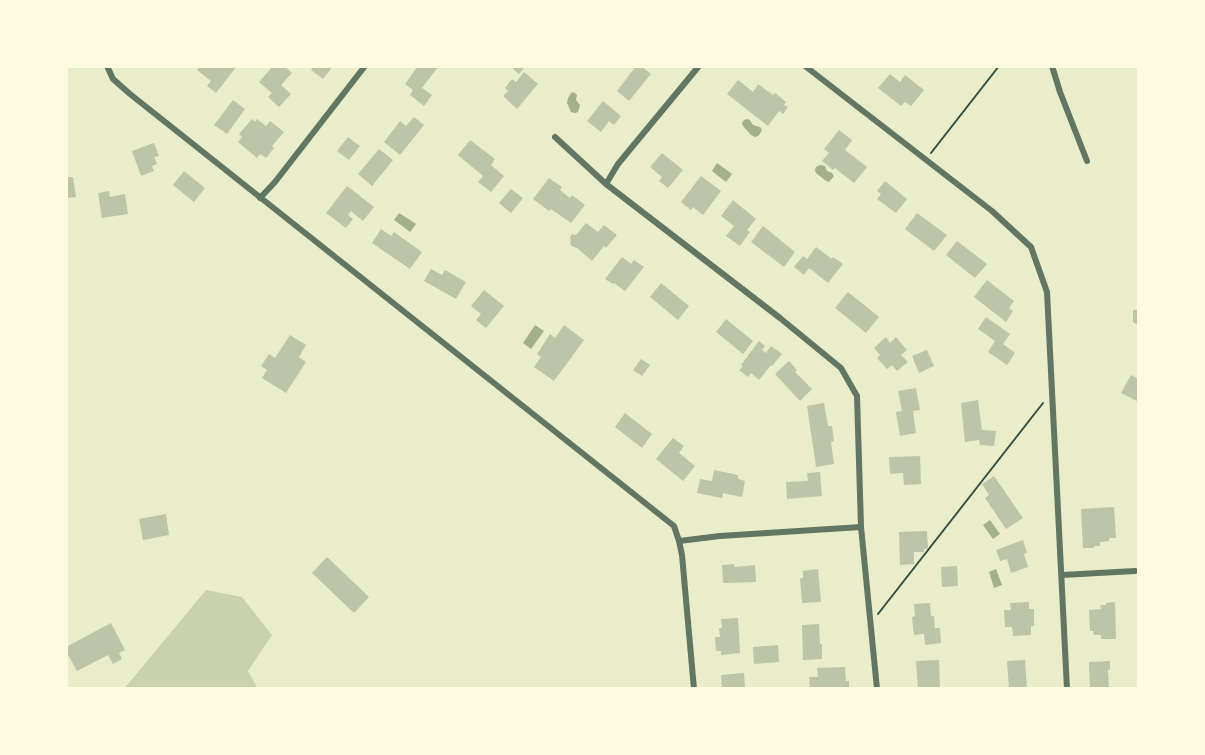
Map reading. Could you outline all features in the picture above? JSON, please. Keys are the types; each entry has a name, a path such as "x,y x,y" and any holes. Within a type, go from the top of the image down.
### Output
{"street":[{"path":"107,66 113,79 130,94 674,526 682,555 694,689"},
{"path":"260,198 365,66"},
{"path":"606,184 618,164 699,66"},
{"path":"805,66 992,211 1031,247 1047,292 1067,689"},
{"path":"1052,66 1087,161"},
{"path":"555,137 606,184 841,368 857,396 861,527 877,689"},
{"path":"680,541 720,536 861,527"},
{"path":"1062,575 1135,571"}],"path":[{"path":"926,160 999,66"},
{"path":"871,623 1052,392"}],"shaded area":[{"path":"572,92 577,95 576,100 580,105 578,112 575,113 571,112 567,103"},
{"path":"747,119 762,130 758,136 751,135 743,126 742,123"},
{"path":"717,163 732,174 726,182 712,171"},
{"path":"825,166 827,171 834,176 829,182 816,173 816,167"},
{"path":"399,213 416,224 410,232 394,220"},
{"path":"535,325 544,331 531,349 523,343"},
{"path":"990,520 1000,534 993,539 983,525"},
{"path":"996,569 1002,585 994,588 989,572"},
{"path":"206,590 242,597 272,635 248,671 258,689 124,689"}],"building":[{"path":"200,66 237,66 216,93 207,86 211,81 197,70"},
{"path":"273,66 284,66 292,73 281,85 291,94 279,107 268,97 272,93 259,82"},
{"path":"314,66 333,66 323,79 311,70"},
{"path":"418,66 438,67 422,88 432,95 424,106 410,95 413,90 405,84"},
{"path":"516,66 524,68 519,74 513,69"},
{"path":"636,66 641,66 651,74 629,101 617,91"},
{"path":"524,72 538,84 517,109 503,96 508,91 505,88 512,79 516,82"},
{"path":"890,74 900,82 905,75 924,90 911,106 905,102 901,106 878,88"},
{"path":"738,80 753,92 758,84 773,95 775,93 786,102 784,105 788,107 783,114 779,111 768,126 727,94"},
{"path":"233,100 245,109 227,134 214,125"},
{"path":"603,101 621,116 614,125 609,121 601,132 587,121"},
{"path":"414,117 424,125 400,155 384,142 400,121 406,126"},
{"path":"252,119 255,122 257,119 266,126 270,121 284,132 272,146 274,148 266,158 260,154 257,158 238,142 242,137 239,134"},
{"path":"839,130 852,140 845,150 867,167 854,183 822,161 829,153 824,149"},
{"path":"348,137 360,146 349,160 337,151"},
{"path":"470,140 495,159 491,165 504,176 491,192 478,182 483,176 458,155"},
{"path":"154,143 159,156 154,157 157,164 152,166 154,171 141,176 132,151"},
{"path":"379,149 393,160 372,186 358,174"},
{"path":"662,153 683,170 668,188 659,181 662,177 650,167"},
{"path":"184,171 205,188 194,202 173,185"},
{"path":"701,176 721,191 703,215 693,207 691,210 681,202"},
{"path":"66,177 73,177 76,197 66,198"},
{"path":"549,178 562,187 560,190 570,198 572,195 585,205 571,223 533,199"},
{"path":"885,181 907,199 896,213 877,199 881,194 877,191"},
{"path":"347,186 374,207 363,221 351,211 348,215 353,219 346,228 326,213"},
{"path":"511,189 523,198 511,213 499,203"},
{"path":"109,191 110,197 125,194 128,214 102,218 98,193"},
{"path":"733,200 756,219 747,230 750,232 740,246 726,236 734,226 721,216"},
{"path":"917,213 947,235 934,251 905,229"},
{"path":"586,223 598,232 604,225 617,235 592,261 577,248 571,246 570,242 572,234 576,235"},
{"path":"763,226 795,252 784,267 751,242"},
{"path":"381,229 391,236 394,232 422,252 410,269 372,243"},
{"path":"957,241 987,264 975,278 946,255"},
{"path":"816,247 843,264 828,283 809,268 804,275 794,267 803,256 807,259"},
{"path":"622,257 631,264 634,260 644,267 625,291 605,279"},
{"path":"431,269 442,275 445,270 466,282 456,299 424,281"},
{"path":"987,280 1014,301 1009,308 1013,311 1006,322 974,297"},
{"path":"661,283 689,306 678,320 650,297"},
{"path":"484,290 504,306 486,328 476,320 481,314 471,306"},
{"path":"848,292 879,317 866,333 835,308"},
{"path":"1133,310 1139,310 1139,326 1133,322"},
{"path":"986,317 1010,334 1003,344 1015,353 1007,365 988,352 995,341 978,329"},
{"path":"726,319 753,341 743,354 716,332"},
{"path":"564,325 584,340 554,381 534,367 541,357 537,354 550,334 555,338"},
{"path":"290,335 306,345 299,357 306,362 286,393 262,378 267,370 261,366 269,354 275,358"},
{"path":"886,337 890,343 896,337 907,350 901,355 908,362 897,371 892,365 887,369 877,358 880,355 874,348"},
{"path":"759,341 765,346 762,350 766,353 771,346 782,354 759,380 751,373 748,377 739,370"},
{"path":"927,350 934,366 919,373 912,356"},
{"path":"641,359 650,365 642,376 633,370"},
{"path":"789,361 797,370 795,372 812,389 800,401 775,374"},
{"path":"1131,375 1139,379 1139,402 1121,393"},
{"path":"916,388 920,410 913,411 916,433 900,436 896,412 902,411 898,391"},
{"path":"978,400 982,430 996,431 994,446 980,445 979,440 965,442 961,403"},
{"path":"824,403 828,426 832,426 834,441 831,442 834,464 816,467 807,406"},
{"path":"625,413 652,434 642,448 615,427"},
{"path":"673,438 684,446 679,453 695,466 683,481 656,459"},
{"path":"920,456 921,484 904,485 903,473 890,474 889,457"},
{"path":"714,470 738,475 738,479 745,481 742,497 723,493 722,498 697,493 700,479 712,481"},
{"path":"820,472 822,496 787,499 786,482 808,481 807,473"},
{"path":"994,476 1023,518 1006,529 985,498 989,495 982,484"},
{"path":"1114,507 1116,538 1100,542 1100,546 1094,546 1094,548 1083,548 1081,509"},
{"path":"166,514 169,535 143,540 139,519"},
{"path":"927,531 928,548 924,549 924,552 914,552 914,564 900,565 899,532"},
{"path":"1023,540 1028,567 1011,573 1007,559 1000,561 996,550"},
{"path":"327,557 369,597 354,613 312,573"},
{"path":"734,564 735,567 755,565 756,582 723,583 722,565"},
{"path":"957,566 958,586 942,587 941,567"},
{"path":"818,569 821,602 802,603 800,578 803,578 803,571"},
{"path":"1029,602 1029,609 1034,609 1034,626 1031,626 1031,635 1013,636 1012,627 1005,627 1004,610 1011,610 1010,603"},
{"path":"1115,602 1116,639 1101,639 1101,635 1094,635 1093,631 1090,631 1089,610 1101,609 1100,605"},
{"path":"930,603 935,628 940,628 941,643 925,645 924,634 914,635 912,617 915,616 914,604"},
{"path":"738,618 740,653 721,655 721,651 716,651 715,637 720,637 721,619"},
{"path":"111,623 125,650 119,653 122,659 113,664 108,655 77,671 66,647"},
{"path":"819,624 822,659 803,660 802,625"},
{"path":"778,645 779,662 754,664 753,647"},
{"path":"939,660 940,689 918,689 916,661"},
{"path":"1025,660 1027,689 1009,689 1007,661"},
{"path":"1110,661 1109,689 1090,689 1089,662"},
{"path":"845,667 849,689 810,689 809,677 818,677 817,668"},
{"path":"744,673 745,687 722,689 721,675"}]}
